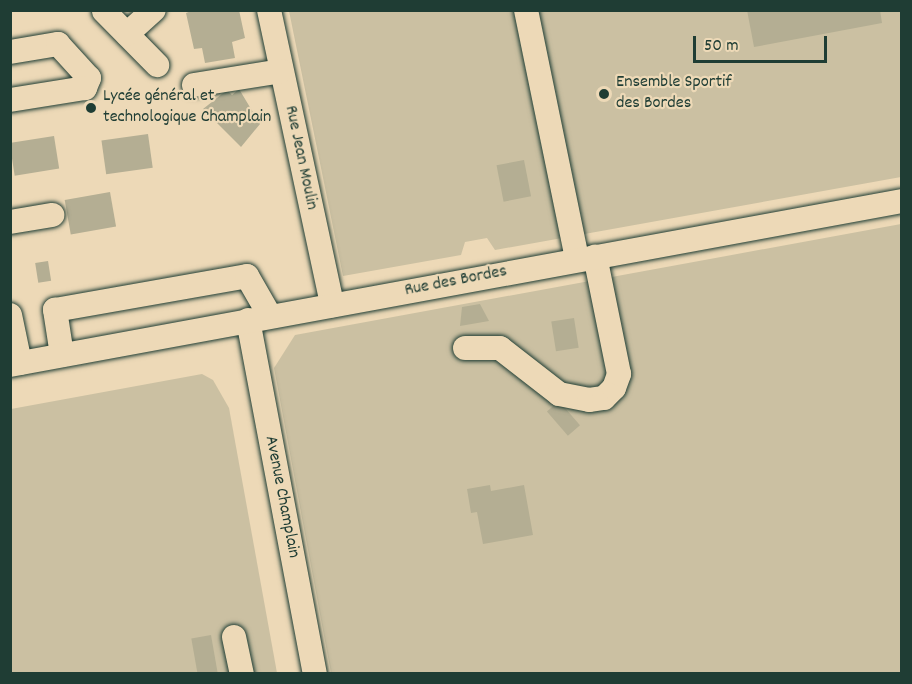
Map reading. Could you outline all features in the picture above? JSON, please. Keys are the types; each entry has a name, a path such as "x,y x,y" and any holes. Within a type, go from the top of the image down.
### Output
{"street":[{"path":"126,34 154,10"},
{"name":"Rue Jean Moulin","path":"269,10 332,305"},
{"path":"465,348 501,348 559,394 590,400 604,398 614,388 619,374 586,258 526,10"},
{"path":"104,11 157,65"},
{"path":"10,52 58,44 89,78 85,88 10,100"},
{"path":"194,85 281,70"},
{"name":"Rue des Bordes","path":"15,364 902,201"},
{"path":"10,222 52,215"},
{"name":"Avenue Champlain","path":"62,355 55,310 247,276 259,318 315,674"},
{"path":"10,315 15,364"},
{"path":"234,637 242,674"}],"shaded area":[{"name":"Ensemble Sportif des Bordes","path":"289,11 901,11 901,177 495,250 487,238 465,242 461,255 343,276"},
{"path":"901,224 901,673 331,673 274,368 295,335"},
{"path":"202,374 213,380 229,408 277,673 11,674 11,409"}],"building":[{"path":"194,10 239,10 245,38 232,42 235,58 205,63 202,48 194,49 186,13"},
{"path":"747,10 880,10 882,23 754,47"},
{"path":"239,89 260,124 241,147 203,109 227,90 232,95"},
{"path":"148,134 153,168 106,174 101,141"},
{"path":"54,136 59,169 15,176 10,143"},
{"path":"524,160 531,196 504,202 497,165"},
{"path":"110,192 116,226 71,234 65,200"},
{"path":"48,261 51,281 38,283 35,263"},
{"path":"480,304 489,321 460,326 462,307"},
{"path":"574,318 579,348 556,351 551,322"},
{"path":"559,401 580,425 568,436 547,411"},
{"path":"490,485 491,491 524,485 533,535 483,544 477,512 471,513 467,489"},
{"path":"211,635 218,674 198,674 191,638"}],"place":[{"name":"Ensemble Sportif des Bordes","path":"604,94"},
{"name":"Lycée général et technologique Champlain","path":"91,108"}]}
